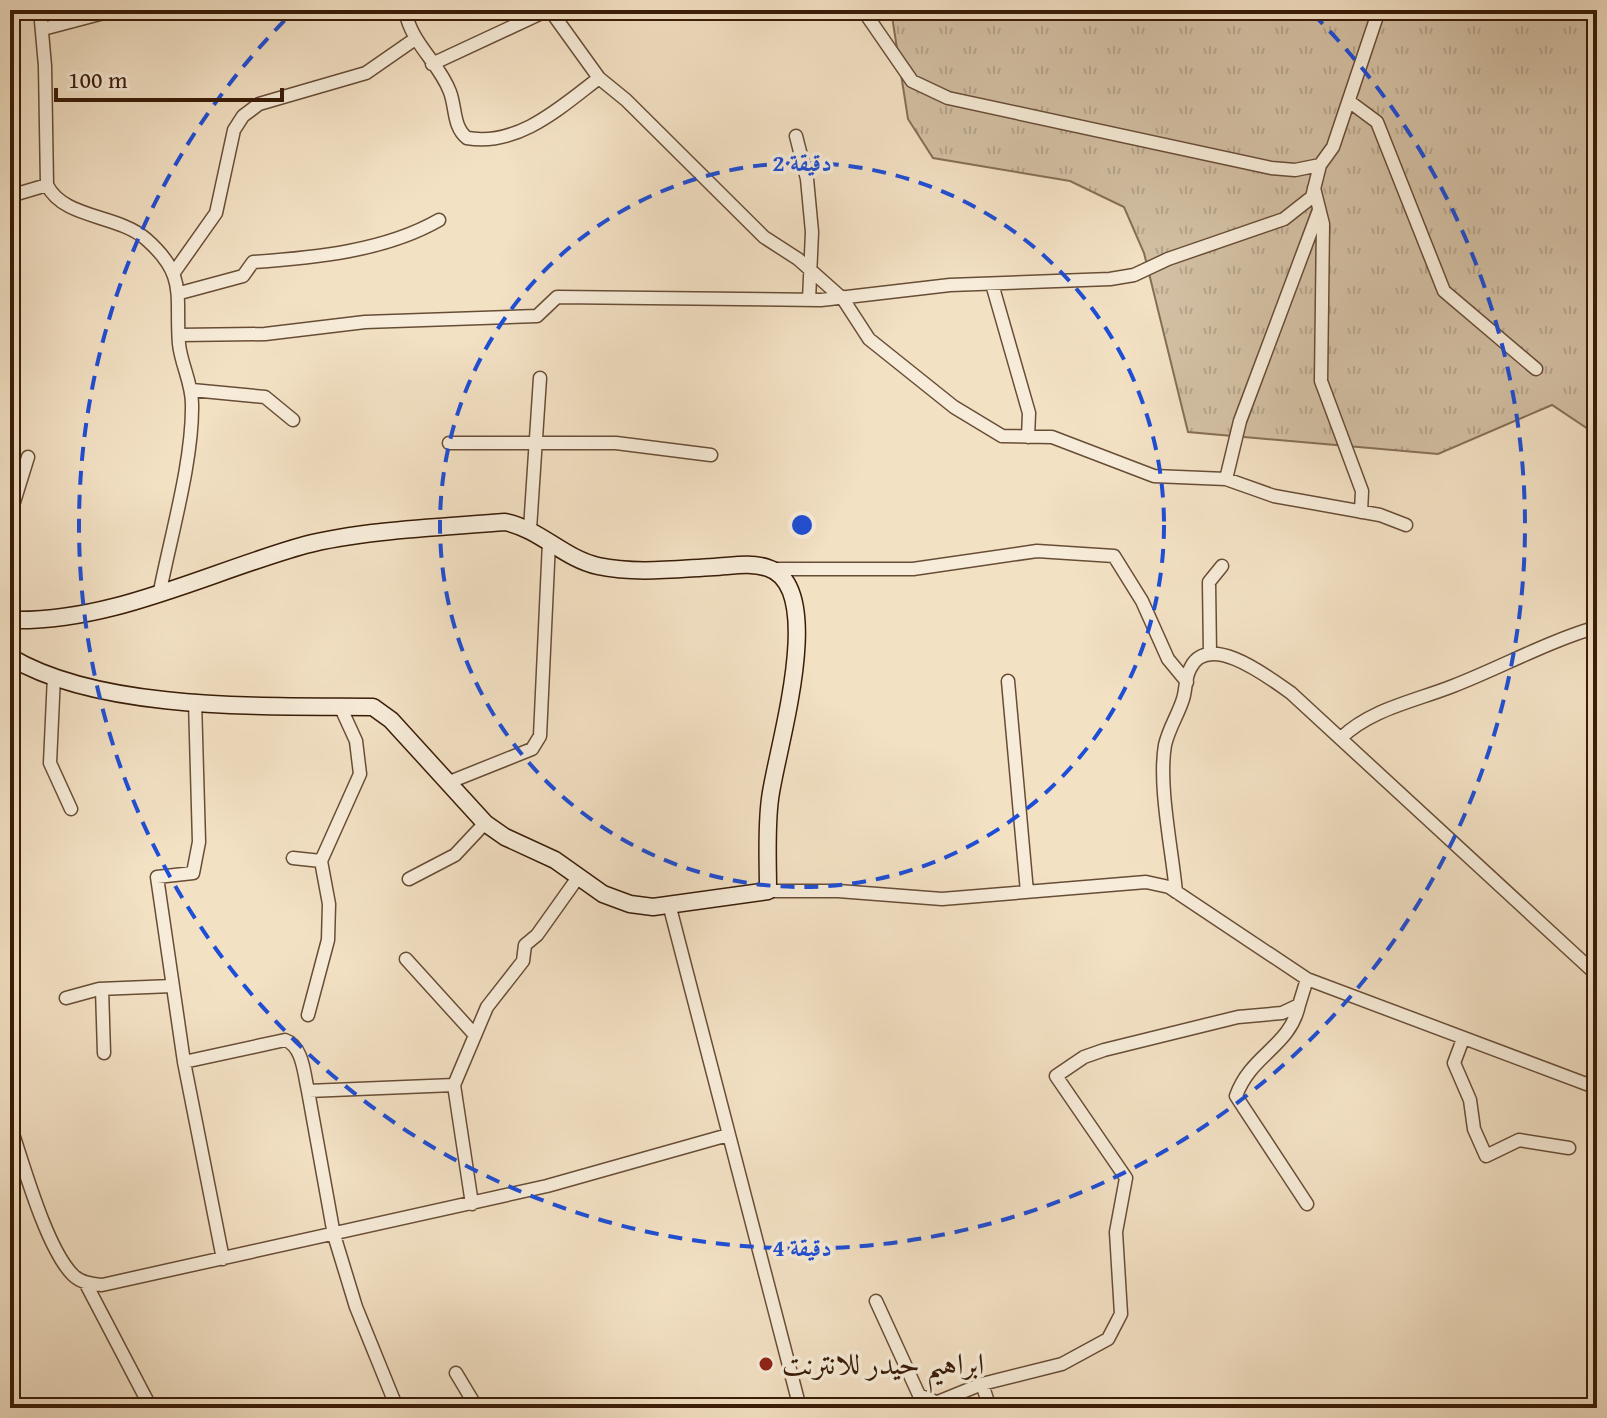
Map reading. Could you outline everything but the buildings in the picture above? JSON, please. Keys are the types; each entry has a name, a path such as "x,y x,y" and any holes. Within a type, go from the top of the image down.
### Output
{"street":[{"path":"40,10 47,185 60,203 127,225 140,234 175,271 180,293 179,335 192,390 189,438 160,591"},
{"path":"43,29 115,10"},
{"path":"405,10 415,39 451,95 459,128 472,139 519,132 599,78"},
{"path":"432,64 549,10 599,78 626,100 764,237 808,267 843,299 869,339 954,407 1002,436 1052,437 1154,476 1226,479 1274,496 1361,512 1406,525"},
{"path":"863,10 912,81 948,98 1271,168 1295,170 1320,165"},
{"path":"179,335 265,334 365,322 537,316 557,297 843,299 950,285 1063,283 1134,275 1168,259 1284,219 1302,208 1314,188 1320,165 1333,147 1379,10"},
{"path":"175,271 216,213 234,130 243,116 259,104 366,73 415,39"},
{"path":"1350,102 1377,122 1444,291 1536,369"},
{"path":"796,136 807,179 812,232 808,267 809,300"},
{"path":"10,196 47,185"},
{"path":"1314,188 1323,224 1321,381 1362,491 1361,512"},
{"path":"1226,479 1240,421 1319,209"},
{"path":"180,293 243,276 253,262 303,260 412,235 439,220"},
{"path":"992,284 1029,413 1028,437"},
{"path":"530,529 540,378"},
{"path":"192,390 265,397 293,420"},
{"path":"449,443 616,443 711,455"},
{"path":"10,511 28,457"},
{"path":"10,620 61,620 309,544 505,522 530,529 567,555 596,566 645,571 753,564 772,569 913,569 1037,551 1114,556 1142,601 1168,659 1187,682"},
{"path":"447,783 532,749 540,736 549,542"},
{"path":"1210,654 1209,582 1222,566"},
{"path":"768,891 769,801 794,683 797,612 789,587 772,569"},
{"path":"1341,738 1359,720 1456,685 1535,648 1597,627"},
{"path":"1176,892 1162,767 1172,720 1183,700 1190,668 1199,658 1210,654 1247,663 1291,693 1597,975"},
{"path":"10,657 81,685 195,701 373,707 391,720 485,823 579,876 603,894 630,904 669,904 768,891 838,891 942,899 1146,882 1176,892 1307,979 1597,1088"},
{"path":"54,676 50,763 71,809"},
{"path":"1008,681 1027,892"},
{"path":"195,701 199,842 193,873 157,877 184,1062 223,1259"},
{"path":"308,1015 328,940 329,904 321,861 360,774 356,741 340,706"},
{"path":"409,879 455,855 485,823"},
{"path":"293,858 321,861"},
{"path":"472,1204 454,1085 487,1007 523,961 525,945 537,935 579,876"},
{"path":"669,904 800,1408"},
{"path":"406,959 474,1034"},
{"path":"1307,979 1294,1027 1249,1069 1236,1096 1307,1204"},
{"path":"66,998 102,989 172,986"},
{"path":"102,989 104,1053"},
{"path":"923,1408 982,1384 1062,1364 1108,1339 1121,1314 1116,1232 1126,1178 1056,1076 1084,1057 1104,1050 1238,1017 1282,1013 1299,1005"},
{"path":"1463,1039 1454,1063 1470,1100 1474,1129 1486,1156 1519,1140 1569,1148"},
{"path":"184,1062 285,1040 293,1043 298,1051 334,1235 356,1307 397,1408"},
{"path":"308,1091 454,1085"},
{"path":"10,1125 36,1200 63,1261 74,1276 102,1285 472,1204 728,1135"},
{"path":"85,1282 106,1316 151,1408"},
{"path":"876,1301 919,1395 936,1402"},
{"path":"456,1373 477,1408"},
{"path":"982,1384 990,1408"}],"green space":[{"path":"891,10 1597,10 1597,435 1552,405 1438,454 1188,432 1144,253 1124,207 1070,181 933,158 908,119"}],"place":[{"name":"ابراهيم حيدر للانترنت","path":"766,1364"}]}
